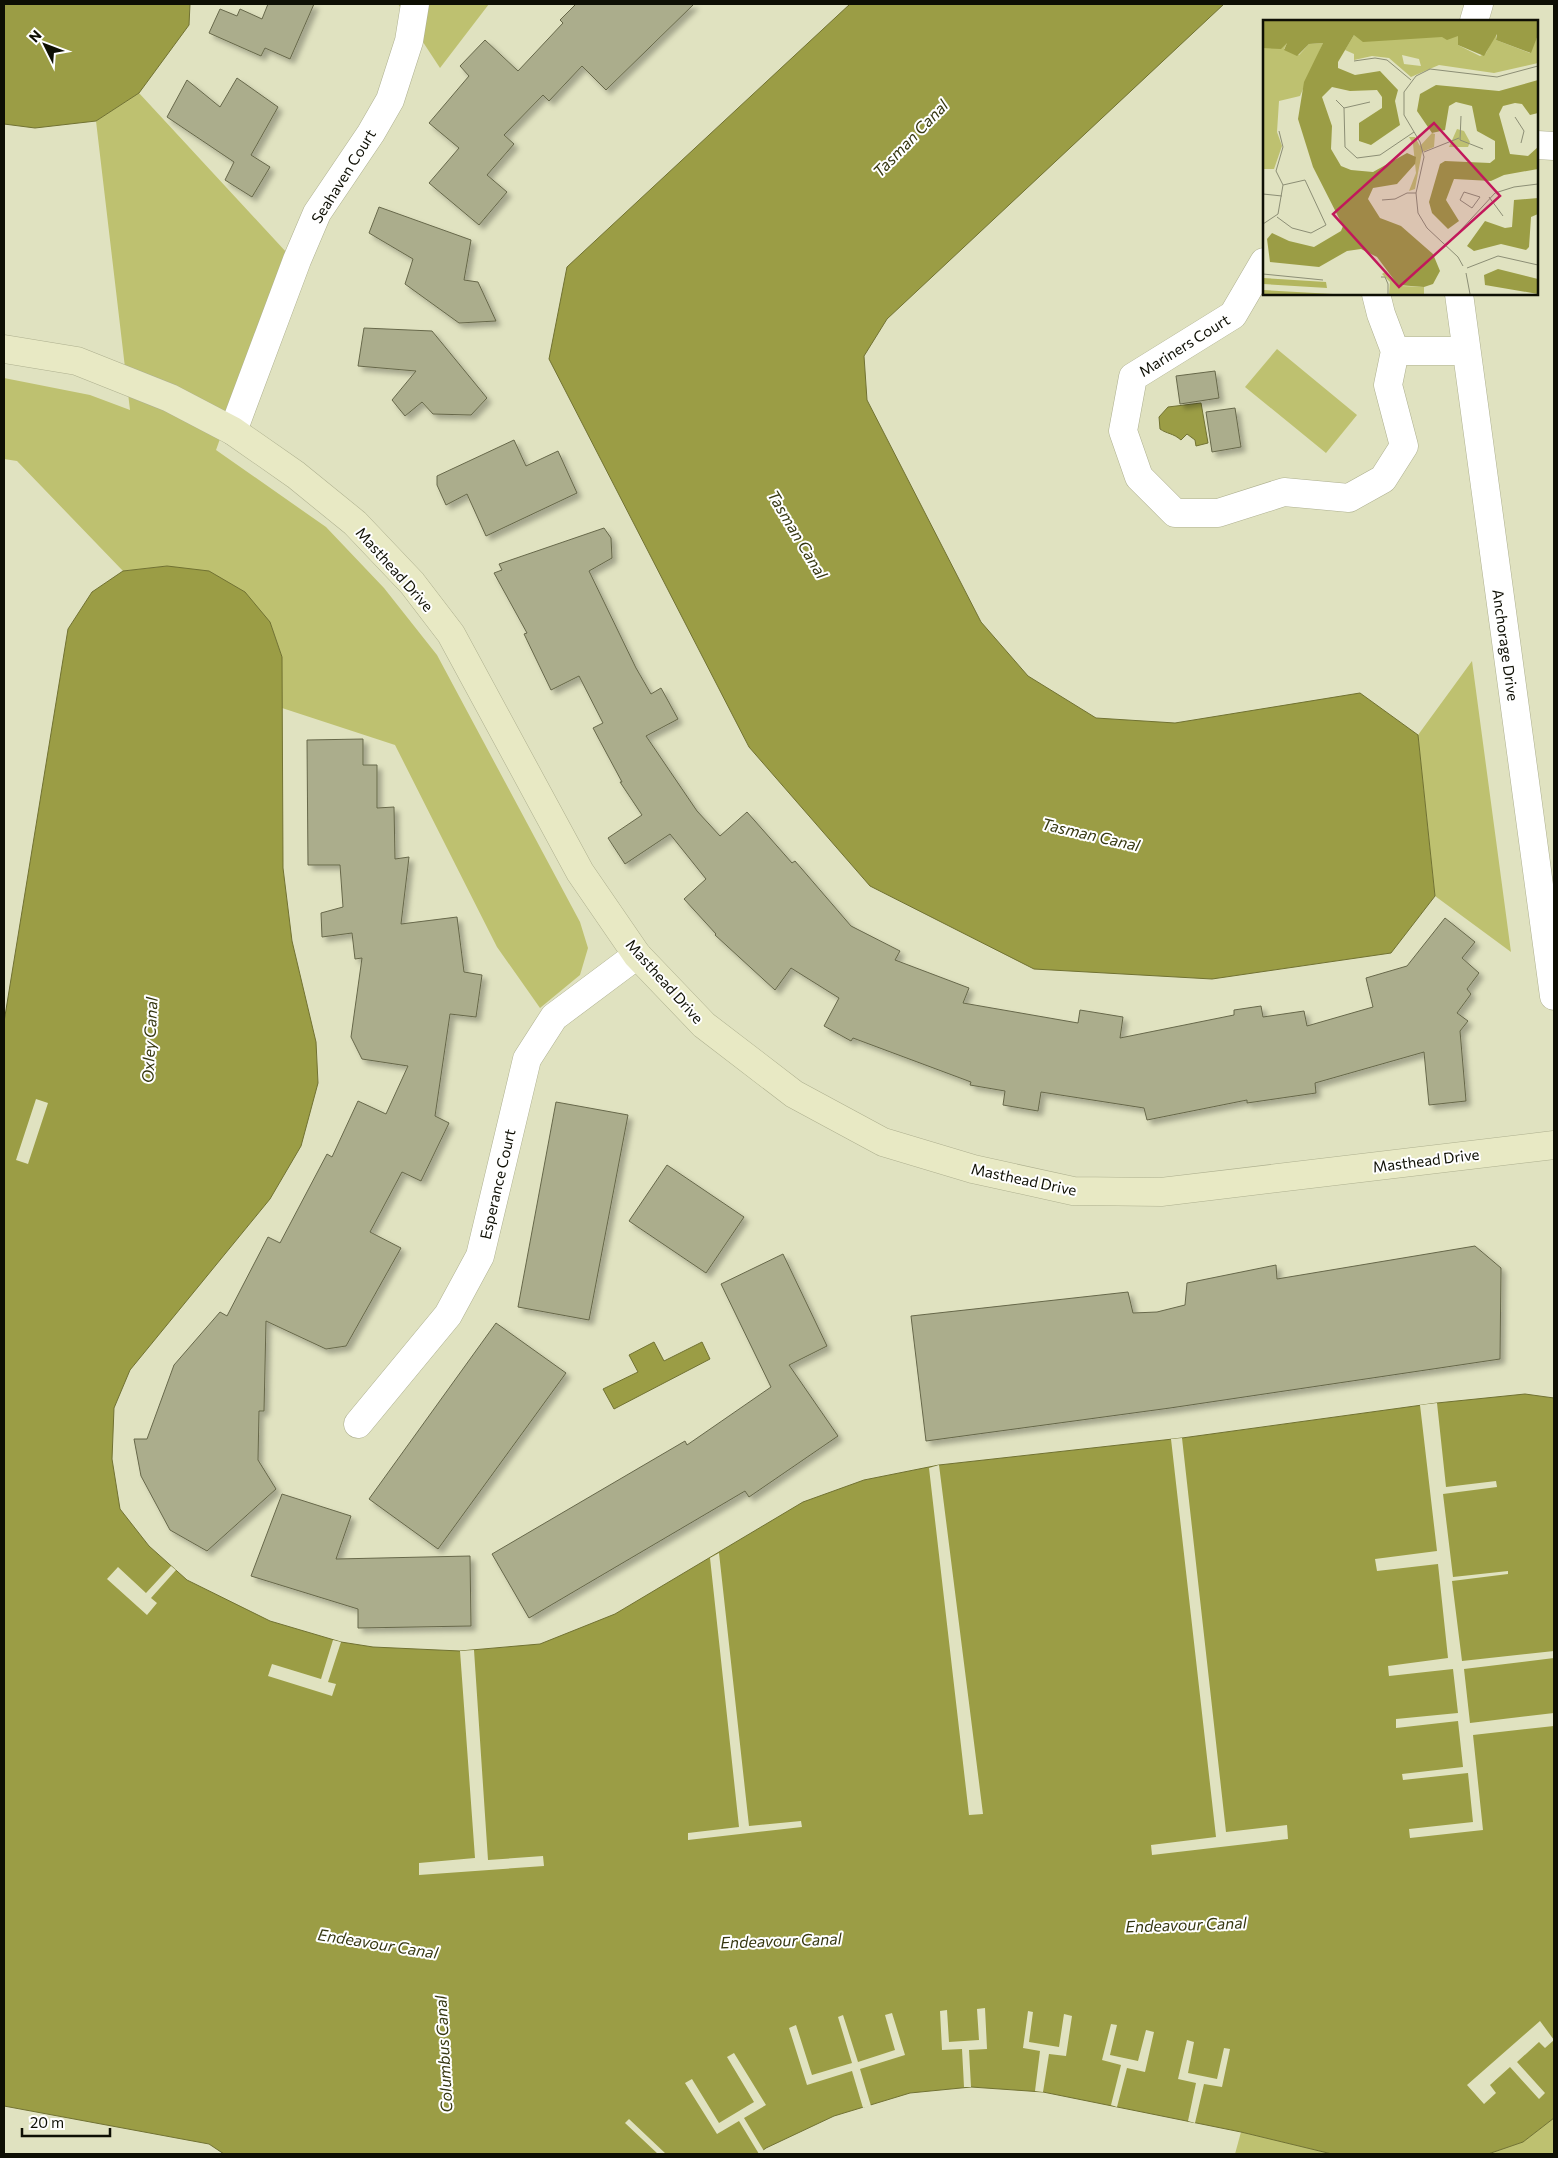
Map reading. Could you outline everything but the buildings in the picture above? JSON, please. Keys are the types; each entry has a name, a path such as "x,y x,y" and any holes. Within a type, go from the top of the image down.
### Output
{"street":[{"name":"Seahaven Court","path":"233,431 297,260 317,213 371,133 390,100 409,41 415,4"},
{"path":"1474,20 1479,4"},
{"path":"1538,145 1554,146"},
{"name":"Mariners Court","path":"1263,264 1233,315 1133,377 1123,431 1139,477 1175,513 1218,513 1284,492 1349,498 1383,479 1404,446 1388,385 1395,351"},
{"path":"1376,295 1381,314 1395,351 1466,351"},
{"name":"Anchorage Drive","path":"1459,295 1554,996"},
{"name":"Masthead Drive","path":"4,349 77,361 170,398 233,431 296,475 355,523 412,583 451,634 580,872 637,955 704,1025 794,1094 883,1142 973,1169 1073,1191 1161,1192 1554,1145"},
{"name":"Esperance Court","path":"358,1424 448,1315 480,1256 527,1059 554,1016 637,955"}],"green space":[{"path":"398,4 489,4 440,68"},
{"path":"139,93 287,253 216,450 326,527 384,588 437,655 580,922 588,948 580,975 540,1008 497,947 395,745 282,708 282,657 270,622 167,566 123,571 17,461 4,459 4,378 90,395 130,410 96,121"},
{"path":"1277,349 1357,415 1326,453 1245,387"},
{"path":"1472,661 1511,952 1435,896 1418,735"},
{"path":"1554,2118 1554,2154 1488,2154 1523,2142"},
{"path":"1241,2132 1332,2154 1235,2154"}],"water":[{"path":"4,4 190,4 189,25 139,93 96,121 35,128 4,124"},
{"name":"Tasman Canal","path":"850,4 1224,4 887,319 864,356 867,400 981,622 1028,676 1096,718 1175,723 1360,693 1418,735 1435,896 1391,953 1212,979 1034,969 870,886 749,747 549,359 567,267"},
{"path":"1201,403 1208,443 1196,446 1195,440 1187,434 1181,440 1160,429 1159,417 1168,407"},
{"path":"167,566 209,571 245,592 270,622 282,657 283,868 292,941 316,1042 318,1083 301,1146 270,1199 130,1370 114,1408 112,1459 120,1509 149,1546 187,1580 270,1621 341,1642 373,1647 460,1651 540,1644 615,1614 803,1502 864,1480 939,1465 1182,1438 1437,1403 1525,1394 1554,1398 1554,2118 1523,2142 1488,2154 1332,2154 1241,2132 1043,2092 971,2087 910,2093 834,2116 766,2148 758,2154 224,2154 209,2144 4,2106 4,1022 68,629 92,592 123,571"},
{"path":"654,1342 664,1361 702,1342 710,1359 614,1409 603,1389 638,1372 629,1355"}],"pier":[{"path":"36,1099 48,1103 28,1164 16,1160"},
{"path":"1437,1403 1446,1487 1496,1481 1497,1487 1443,1494 1453,1577 1508,1571 1508,1574 1452,1581 1462,1661 1554,1651 1554,1658 1464,1669 1470,1723 1554,1713 1554,1726 1473,1735 1483,1830 1410,1838 1409,1829 1473,1822 1468,1773 1403,1780 1402,1774 1463,1767 1458,1721 1396,1728 1396,1719 1458,1713 1453,1669 1389,1676 1388,1666 1448,1658 1438,1564 1377,1571 1375,1559 1437,1551 1420,1405"},
{"path":"1182,1438 1226,1832 1287,1825 1288,1839 1152,1855 1151,1845 1216,1837 1171,1439"},
{"path":"939,1465 983,1814 969,1815 929,1468"},
{"path":"719,1553 749,1826 801,1821 802,1827 688,1840 688,1833 739,1827 710,1558"},
{"path":"171,1566 176,1570 151,1598 157,1603 147,1615 107,1579 118,1567 146,1593"},
{"path":"333,1640 341,1642 328,1682 336,1684 332,1696 268,1676 272,1664 321,1679"},
{"path":"474,1650 488,1860 543,1856 544,1866 419,1875 419,1863 475,1858 460,1651"},
{"path":"985,2008 987,2049 969,2050 971,2087 964,2087 962,2049 942,2050 940,2011 947,2010 949,2042 979,2040 977,2009"},
{"path":"1028,2011 1033,2012 1029,2042 1059,2047 1064,2014 1072,2016 1066,2056 1049,2054 1043,2092 1035,2091 1040,2051 1023,2048"},
{"path":"892,2013 905,2055 860,2069 871,2106 863,2108 852,2071 807,2085 789,2028 796,2025 812,2075 852,2063 838,2017 843,2015 858,2062 895,2050 885,2015"},
{"path":"1540,2021 1554,2040 1545,2048 1539,2042 1517,2062 1545,2093 1539,2099 1510,2067 1490,2085 1496,2093 1484,2104 1467,2085"},
{"path":"1111,2024 1117,2025 1110,2055 1138,2061 1146,2030 1154,2032 1145,2072 1127,2068 1117,2107 1111,2105 1121,2065 1102,2060"},
{"path":"1187,2040 1194,2042 1188,2073 1217,2079 1224,2048 1230,2049 1222,2087 1204,2084 1195,2123 1188,2121 1196,2083 1178,2079"},
{"path":"734,2053 766,2105 744,2118 764,2151 759,2154 739,2121 717,2134 685,2083 692,2079 719,2123 754,2102 727,2057"},
{"path":"629,2119 666,2154 658,2154 625,2123"}],"water label":[{"name":"Oxley Canal","path":"149,1040"},
{"name":"Endeavour Canal","path":"1186,1924"},
{"name":"Endeavour Canal","path":"781,1940"},
{"name":"Endeavour Canal","path":"378,1943"},
{"name":"Columbus Canal","path":"443,2054"}]}
